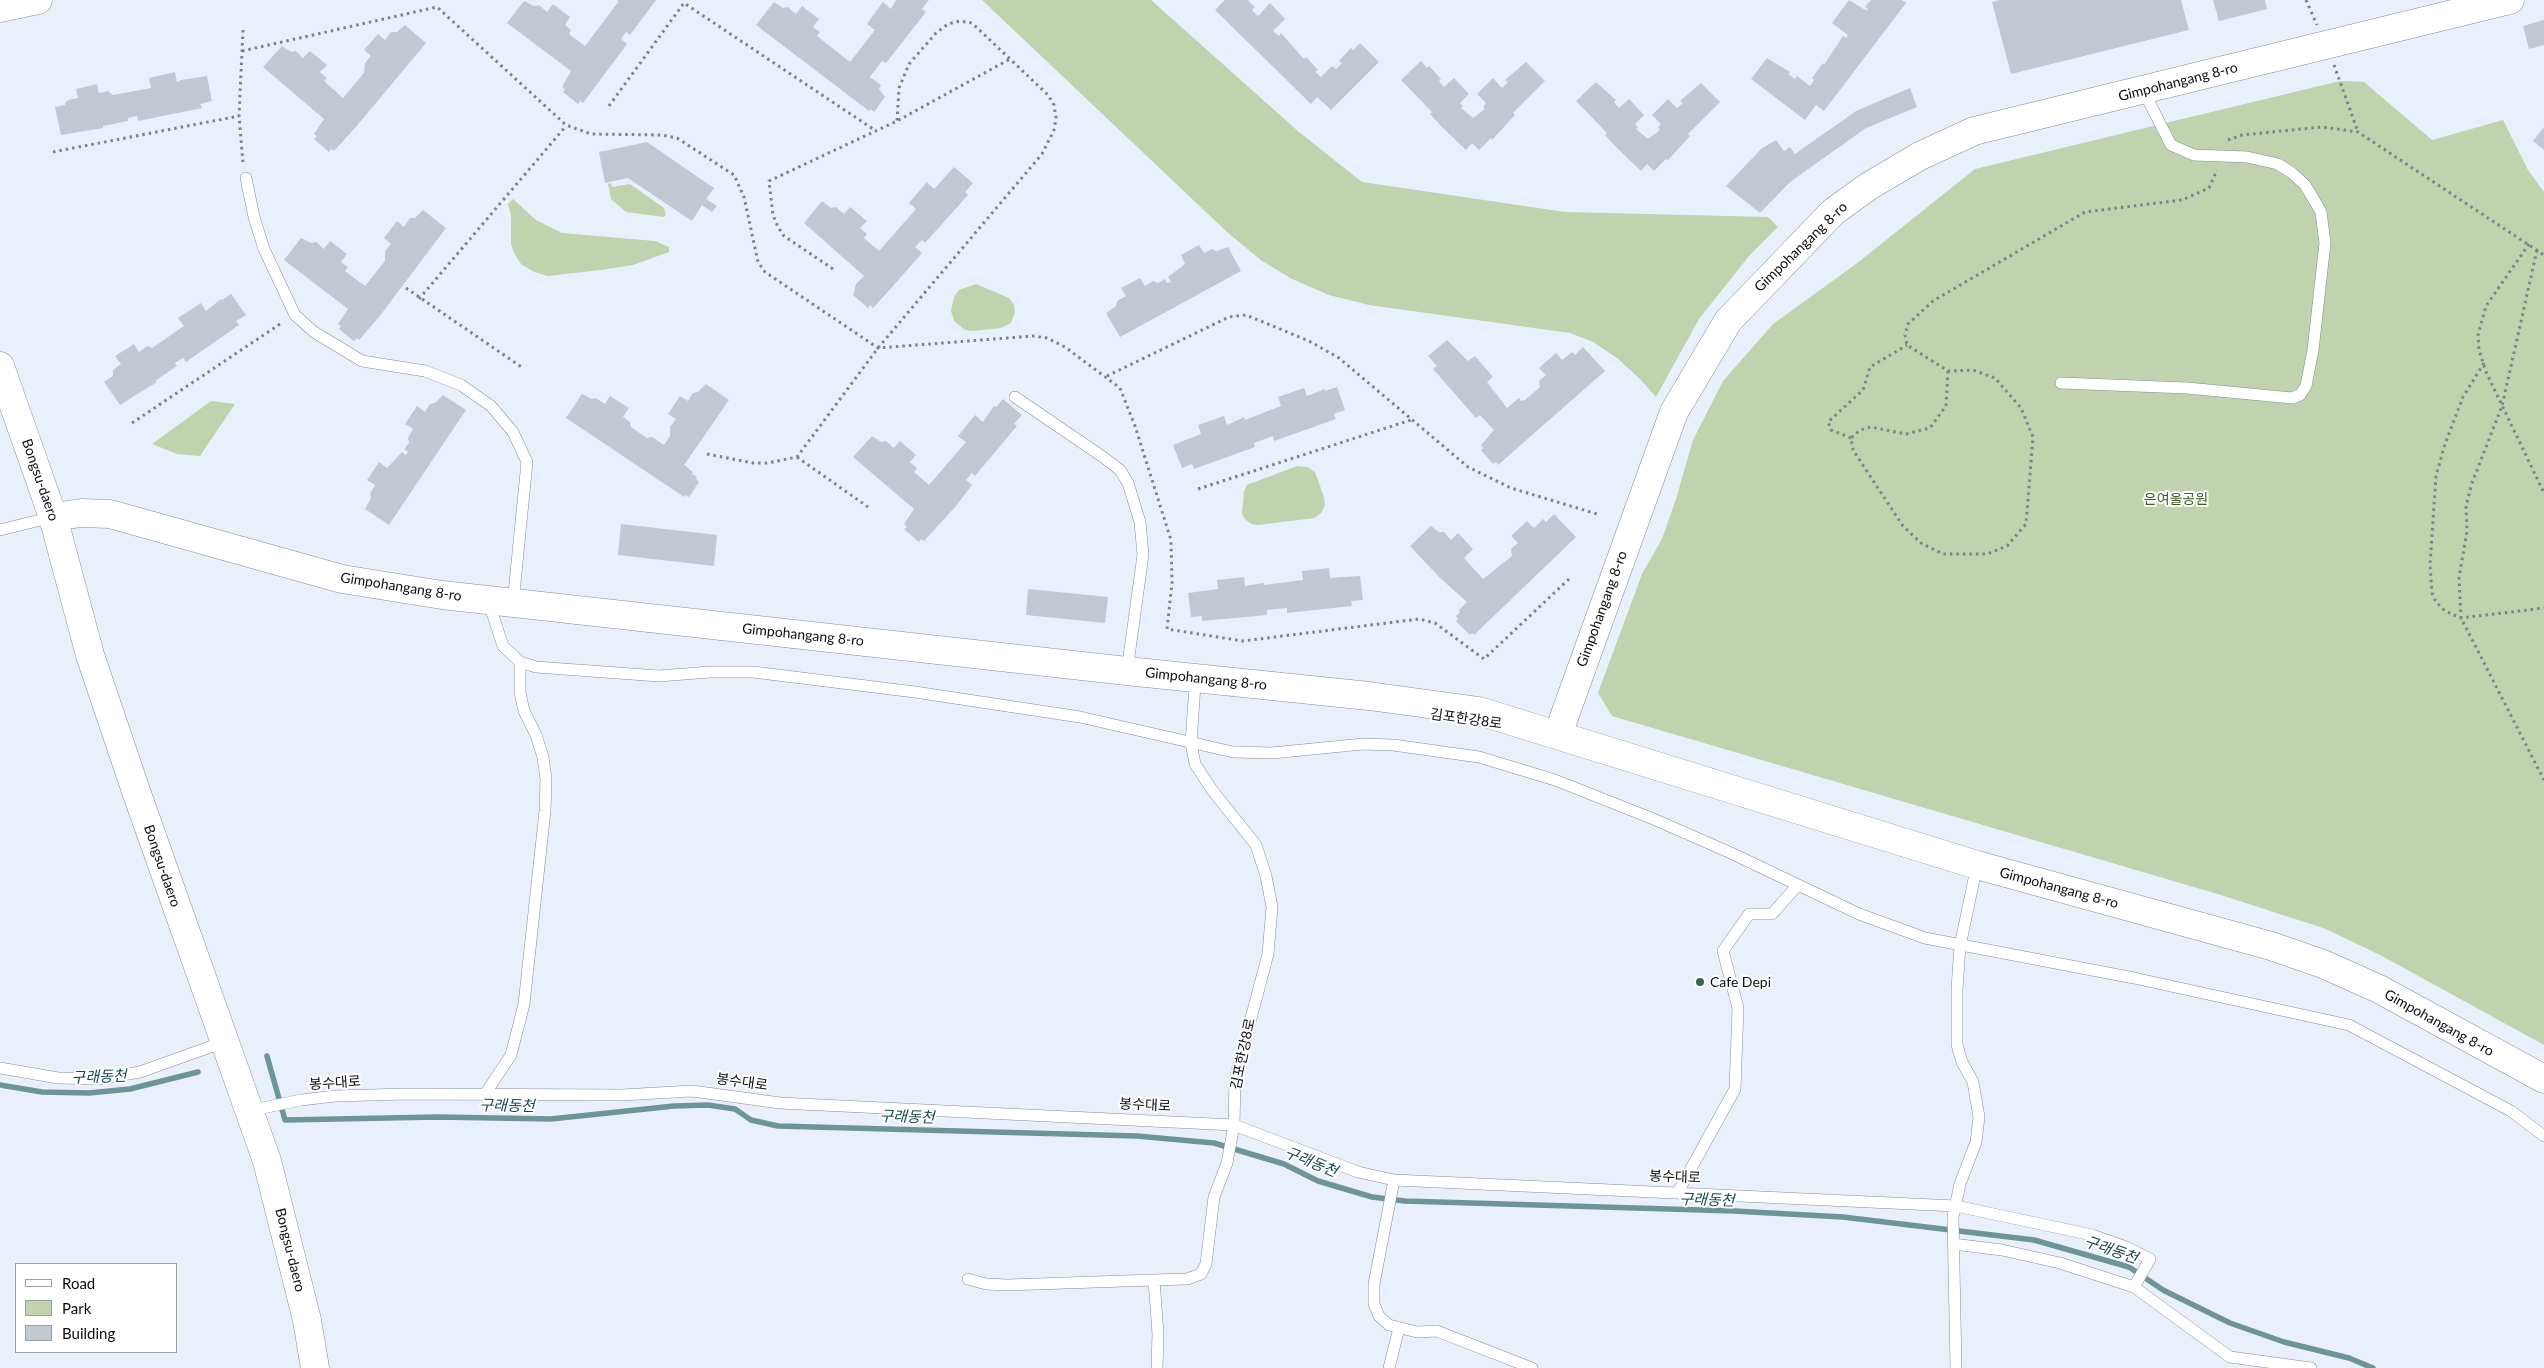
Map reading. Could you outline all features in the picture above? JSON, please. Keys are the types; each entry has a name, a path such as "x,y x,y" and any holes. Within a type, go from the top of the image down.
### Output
{"street":[{"path":"0,8 38,0"},
{"name":"Gimpohangang 8-ro","path":"1558,734 1674,412 1728,321 1833,212 1869,186 1920,156 1974,131 2510,0"},
{"name":"Bongsu-daero","path":"0,366 53,517 90,655 224,1042 258,1110 267,1161 307,1320 315,1368"},
{"name":"Gimpohangang 8-ro","path":"53,517 80,513 110,514 342,579 501,601 1127,672 1359,695 1479,711 1558,734 1726,789 1977,865 2271,946 2323,964 2378,990 2544,1079"},
{"name":"김포한강8로","path":"1127,672 1195,685 1480,720 1558,734"}],"lane":[{"path":"2061,383 2186,388 2292,398 2300,395 2306,386 2313,350 2326,243 2320,212 2305,185 2278,164 2247,156 2194,155 2171,145 2142,90"},
{"path":"246,178 254,217 264,249 295,315 314,332 362,361 425,372 461,385 491,406 513,432 527,462 496,633 502,646 520,662 536,666 659,676 710,672 753,672 915,692 1011,704 1080,717 1191,743 1256,754 1339,745 1392,745 1479,757 1555,780 1651,818 1731,853 1796,886 1886,925 1925,938 2144,980 2349,1025 2511,1112 2544,1136"},
{"path":"1015,397 1120,470 1128,483 1140,522 1143,555 1127,672"},
{"path":"0,530 53,517"},
{"path":"485,1094 511,1054 524,1004 545,811 546,779 543,757 522,702 520,662"},
{"name":"김포한강8로","path":"1154,1280 1187,1279 1200,1274 1206,1264 1214,1197 1227,1164 1234,1125 1235,1079 1268,954 1272,907 1266,876 1256,846 1195,764 1191,743 1195,685"},
{"path":"1956,1368 1954,1211 1966,1168 1976,1142 1979,1117 1974,1082 1962,1062 1957,1045 1956,1024 1960,946 1977,865"},
{"path":"1678,1192 1735,1089 1738,1008 1723,951 1749,914 1772,914 1796,886"},
{"path":"0,1068 58,1078 99,1079 140,1072 224,1042"},
{"name":"봉수대로","path":"258,1110 301,1100 397,1094 622,1095 692,1090 780,1103 1234,1125"},
{"path":"1234,1125 1393,1185 1374,1284 1374,1304 1379,1316 1389,1325 1417,1332 1437,1331 1532,1368"},
{"name":"봉수대로","path":"1393,1185 1678,1192 1954,1211 2092,1235 2126,1247 2150,1259 2134,1288"},
{"path":"1953,1244 2002,1250 2060,1263 2134,1288 2230,1357 2311,1368"},
{"path":"968,1279 986,1284 1008,1286 1154,1280 1158,1334 1157,1368"},
{"path":"1389,1368 1398,1328"}],"path":[{"path":"609,106 684,3 876,131"},
{"path":"242,51 438,7 566,126 591,134 661,135 676,138 734,174 744,197 758,262 765,272 878,348 1033,336 1047,338 1065,347 1107,376 1120,388 1125,400 1171,540 1172,583 1167,629 1244,641 1419,619 1435,623 1484,659 1569,579"},
{"path":"707,454 753,463 767,463 797,457 878,348 1042,154 1049,141 1056,118 1054,105 1048,95 972,23 960,22 948,24 936,33 909,64 899,88 897,121"},
{"path":"243,30 239,116 246,178"},
{"path":"833,269 784,236 778,227 769,181 897,121 1010,59"},
{"path":"2340,81 2358,132"},
{"path":"53,152 239,116"},
{"path":"419,298 566,126"},
{"path":"1851,438 1853,450 1898,518 1921,543 1943,554 1987,554 2007,546 2026,524 2032,437 2021,408 1995,378 1973,370 1948,372 1907,345 1905,336 1908,324 1933,302 2085,212 2182,200 2209,188 2216,173 2219,143 2242,135 2322,128 2358,132 2544,255"},
{"path":"2529,244 2486,306 2480,320 2478,336 2484,363 2502,406 2544,493"},
{"path":"2537,250 2502,406 2472,483 2466,506 2467,531 2459,578 2461,618 2544,780"},
{"path":"406,288 523,368"},
{"path":"132,423 295,315"},
{"path":"1107,376 1229,316 1246,315 1326,350 1468,467 1489,479 1511,488 1597,514"},
{"path":"1851,438 1831,430 1828,422 1863,390 1870,367 1883,357 1907,345"},
{"path":"2484,363 2462,397 2436,476 2430,566 2432,593 2436,602 2445,611 2461,618 2544,608"},
{"path":"1851,438 1860,430 1871,427 1906,434 1930,428 1946,406 1948,372"},
{"path":"1198,489 1412,420"},
{"path":"797,457 868,507"}],"green space":[{"path":"982,0 1151,0 1299,132 1362,182 1565,212 1768,217 1778,227 1749,256 1699,319 1656,397 1617,358 1593,342 1570,333 1369,305 1329,295 1292,279 1262,261 1227,232"},
{"name":"은여울공원","path":"2340,81 2364,82 2432,140 2503,120 2528,170 2544,192 2544,1045 2382,956 2326,929 2221,895 1612,716 1598,693 1642,574 1662,539 1693,440 1723,381 1773,324 1856,264 1975,169"},
{"path":"611,183 612,187 630,184 664,208 666,215 664,217 626,212 611,199 608,184"},
{"path":"513,199 536,220 562,233 655,241 669,247 669,252 633,265 601,270 548,276 534,272 521,264 511,244 511,215 508,204"},
{"path":"976,284 1009,298 1014,305 1015,312 1011,323 1001,328 973,331 965,330 954,321 951,311 954,297 959,290"},
{"path":"211,401 235,404 200,456 177,454 152,444"},
{"path":"1297,466 1308,467 1315,472 1324,497 1325,505 1321,513 1314,518 1258,525 1251,524 1246,520 1242,514 1244,491 1247,485"}],"building":[{"path":"617,0 656,0 630,35 626,32 621,39 627,44 583,103 580,101 578,104 563,92 565,89 562,87 571,71 507,23 524,1 534,6 539,5 547,12 553,4 570,17 565,25 571,30 569,34 585,46 619,1"},
{"path":"896,0 929,0 922,9 926,12 886,63 882,61 870,77 881,85 879,89 885,97 874,112 870,109 869,111 756,25 774,2 783,8 788,7 796,14 802,6 819,19 813,27 820,32 817,36 850,62 875,30 867,24 883,2 891,9"},
{"path":"1225,0 1248,0 1255,7 1252,10 1258,16 1270,3 1285,19 1273,31 1279,36 1281,33 1304,59 1306,57 1318,70 1315,72 1321,77 1332,66 1336,69 1342,63 1339,61 1351,48 1353,50 1360,43 1379,62 1331,110 1317,97 1311,104 1215,10"},
{"path":"1849,0 1867,11 1868,9 1865,7 1871,0 1902,0 1906,3 1824,111 1816,105 1805,120 1751,79 1767,58 1790,72 1788,74 1795,79 1797,76 1810,86 1814,80 1812,78 1823,63 1824,65 1843,36 1846,38 1848,35 1832,23"},
{"path":"2000,0 2181,0 2189,30 2011,74 1992,2"},
{"path":"2213,0 2265,0 2267,9 2219,21"},
{"path":"2544,20 2544,45 2529,49 2523,26"},
{"path":"405,25 426,43 334,151 331,149 329,152 314,139 317,136 314,134 324,119 263,67 282,46 291,52 296,51 303,58 310,51 327,65 320,72 327,78 324,81 343,98 364,73 365,63 371,56 364,50 378,34 385,40 391,32 397,32"},
{"path":"1421,61 1427,68 1429,66 1441,79 1439,81 1444,87 1454,78 1469,94 1460,103 1463,106 1461,108 1473,118 1485,109 1483,107 1486,103 1477,94 1493,78 1502,88 1508,82 1505,80 1526,62 1545,81 1513,113 1515,115 1492,140 1491,138 1479,150 1472,143 1466,150 1442,127 1430,114 1432,112 1401,80"},
{"path":"175,72 177,82 207,76 212,101 200,104 202,108 138,121 137,116 128,118 128,121 103,126 103,128 61,135 55,107 65,105 68,100 78,98 76,89 97,84 99,93 108,91 113,95 151,88 149,78"},
{"path":"1596,82 1616,100 1614,102 1619,108 1629,99 1644,115 1635,124 1638,127 1636,129 1648,139 1660,130 1658,127 1661,124 1652,115 1668,99 1677,108 1683,103 1680,101 1701,83 1720,102 1688,134 1690,136 1668,160 1666,159 1654,171 1647,164 1641,171 1617,148 1605,135 1607,133 1576,101"},
{"path":"1910,88 1917,107 1866,128 1790,182 1760,213 1726,186 1761,149 1776,140 1784,151 1790,147 1795,154 1856,111"},
{"path":"2544,127 2544,150 2533,141"},
{"path":"647,142 714,188 706,199 717,206 712,212 702,205 692,221 628,178 605,183 599,152"},
{"path":"954,167 973,183 965,192 968,195 925,243 922,240 915,247 922,253 873,308 870,305 868,308 853,295 856,284 864,276 804,223 822,201 831,208 836,207 844,214 850,207 867,221 860,228 867,234 864,238 879,251 916,209 909,203 927,182 934,189"},
{"path":"423,210 446,228 379,317 359,340 357,338 354,341 339,329 341,326 338,324 348,309 284,260 301,238 311,243 316,242 324,249 330,241 347,254 341,262 348,267 345,271 365,286 385,261 385,251 391,244 384,238 397,221 404,227 410,218 415,218"},
{"path":"1199,245 1204,253 1212,249 1217,251 1228,247 1241,271 1120,337 1106,313 1116,306 1117,301 1126,296 1121,288 1140,278 1145,286 1153,281 1158,283 1165,279 1167,283 1171,282 1168,277 1185,264 1181,255"},
{"path":"231,294 246,315 236,321 239,325 186,362 183,358 175,363 177,366 155,381 157,382 120,405 104,382 113,376 113,370 121,364 115,356 134,344 139,352 147,346 152,348 184,326 178,318 201,303 206,311"},
{"path":"1447,340 1468,361 1475,356 1493,377 1487,382 1507,408 1519,398 1521,401 1525,400 1540,387 1539,381 1546,375 1539,368 1556,353 1562,360 1572,352 1575,355 1583,347 1605,371 1498,465 1496,462 1493,464 1481,450 1483,448 1481,445 1494,430 1480,415 1476,418 1433,369 1437,366 1428,356"},
{"path":"706,384 729,400 684,465 693,472 692,474 697,477 696,479 699,482 689,497 685,495 684,497 566,418 582,394 592,399 596,398 605,404 610,396 629,408 623,417 630,422 631,427 647,438 652,437 664,445 670,436 670,427 676,419 668,414 680,396 688,401 693,393 698,392"},
{"path":"1337,387 1345,410 1334,414 1336,419 1274,441 1273,436 1254,443 1255,447 1194,469 1192,464 1182,468 1173,445 1201,434 1198,425 1224,416 1227,425 1244,417 1245,420 1281,406 1278,397 1304,388 1307,396 1325,389 1325,391"},
{"path":"443,395 466,410 389,525 365,509 375,485 367,480 379,462 387,468 402,452 406,455 408,452 404,449 409,443 408,438 413,429 405,424 417,406 425,412 430,404 435,403"},
{"path":"1003,399 1022,415 1014,424 1017,426 975,476 972,473 966,480 972,485 956,506 924,541 921,539 919,542 904,529 907,527 904,524 914,509 853,457 872,436 881,442 886,441 894,448 900,441 916,455 910,462 917,468 914,472 929,485 966,442 958,436 975,415 983,422 994,406 996,407"},
{"path":"1554,514 1576,537 1474,635 1472,633 1470,635 1456,621 1459,610 1467,602 1440,578 1410,546 1431,526 1439,532 1444,532 1451,540 1458,533 1473,549 1464,558 1483,579 1512,556 1511,549 1518,543 1511,536 1527,521 1534,528 1543,519 1546,522"},
{"path":"621,524 717,535 714,566 618,555"},
{"path":"1329,568 1330,578 1360,576 1363,600 1351,601 1352,606 1287,613 1287,608 1267,610 1267,615 1202,621 1202,616 1191,617 1188,593 1218,589 1217,580 1244,577 1245,586 1264,583 1264,585 1303,580 1302,571"},
{"path":"1028,589 1108,597 1105,623 1026,615"}],"waterway":[{"name":"구래동천","path":"267,1056 285,1120 438,1117 551,1119 674,1106 708,1105 735,1109 751,1120 778,1126 1137,1136 1214,1143 1284,1164 1318,1181 1372,1197 1405,1201 1734,1211 1843,1217 2034,1240 2129,1267 2163,1290 2230,1323 2284,1342 2349,1358 2373,1368"},
{"name":"구래동천","path":"0,1085 42,1092 89,1093 130,1089 198,1072"}],"place":[{"name":"Cafe Depi","path":"1700,982"}]}
